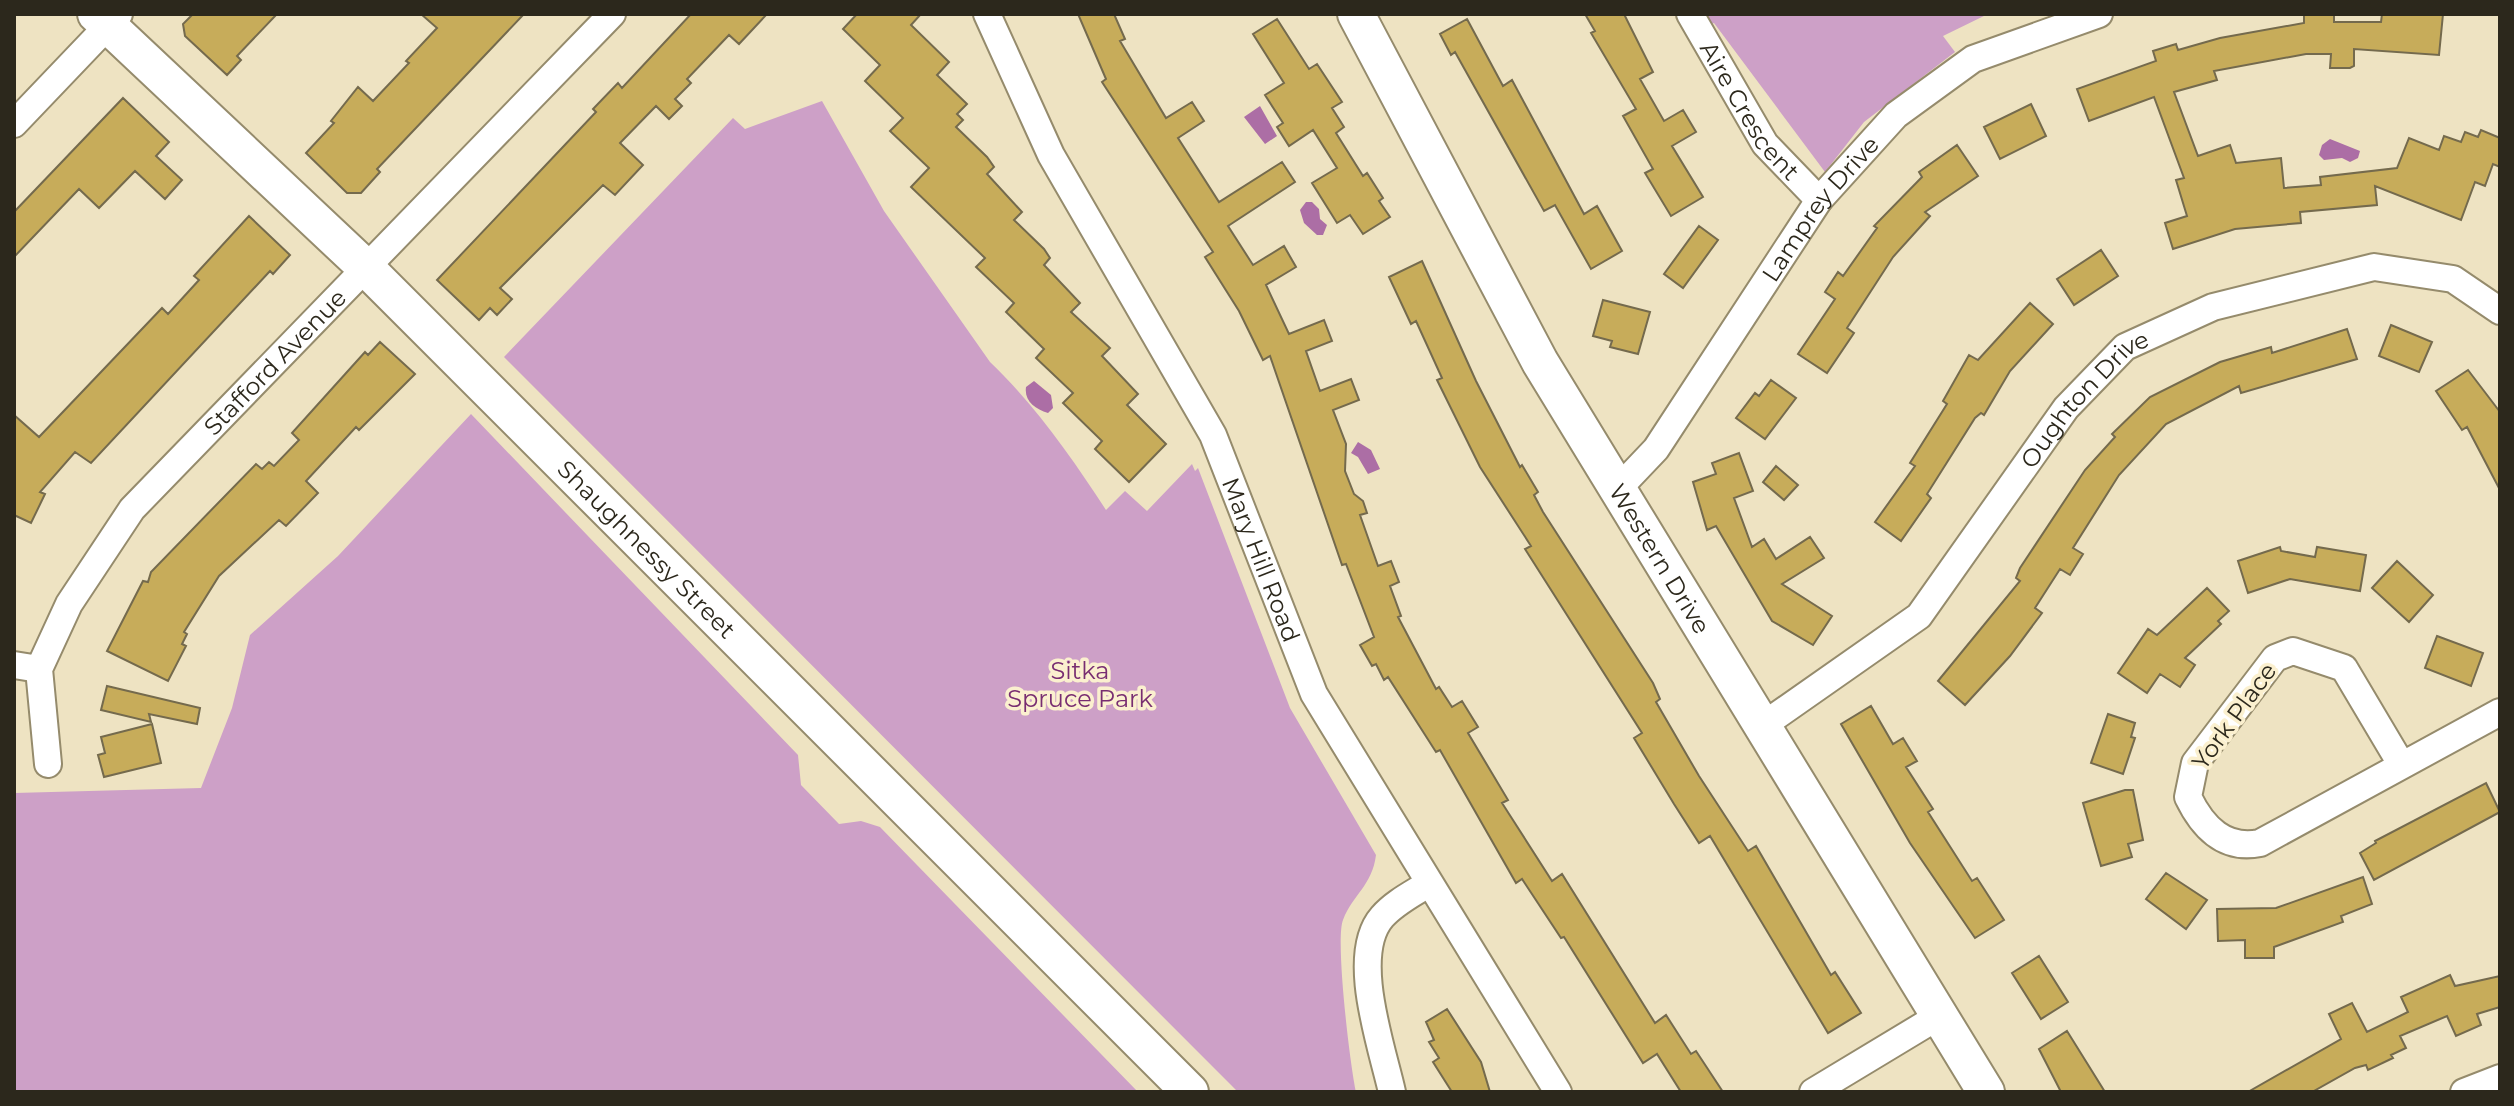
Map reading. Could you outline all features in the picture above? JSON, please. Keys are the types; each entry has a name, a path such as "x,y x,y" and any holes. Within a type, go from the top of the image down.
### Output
{"main road":[{"name":"Western Drive","path":"1356,14 1540,362 1986,1092"},
{"name":"Shaughnessy Street","path":"108,18 365,267 1190,1092"}],"street":[{"name":"Stafford Avenue","path":"48,764 27,667 132,509 612,14"},
{"name":"Mary Hill Road","path":"987,14 1051,155 1213,435 1314,694 1558,1092"},
{"name":"Aire Crescent","path":"1690,14 1765,144 1819,200"},
{"name":"Lamprey Drive","path":"1617,490 1656,449 1819,200 1896,115 1973,59 2099,14"},
{"path":"14,124 108,18"},
{"name":"Oughton Drive","path":"1762,726 1919,616 2066,408 2125,347 2213,307 2374,267 2453,279 2500,311"},
{"name":"York Place","path":"2401,764 2344,668 2293,651 2275,658 2195,763 2188,797 2204,824 2223,839 2245,846 2260,843 2500,712"},
{"path":"1392,1092 1367,972 1367,950 1381,918 1428,884"},
{"path":"1813,1092 1939,1016"},
{"path":"2464,1092 2500,1078"}],"green space":[{"path":"1692,14 1988,14 1943,36 1955,52 1864,122 1825,172 1714,23 1699,30"},
{"name":"Sitka Spruce Park","path":"822,101 884,211 990,362 1052,433 1106,510 1125,491 1147,511 1192,464 1195,471 1198,468 1290,708 1376,855 1371,875 1343,920 1341,932 1344,1003 1356,1092 1238,1092 504,357 733,118 745,129"},
{"path":"471,414 798,755 801,785 839,824 861,821 880,827 1138,1092 14,1092 14,793 201,788 232,708 250,635 338,556"}],"shaded area":[{"path":"1260,106 1277,136 1265,144 1244,117"},
{"path":"2330,139 2360,151 2358,158 2350,162 2342,158 2324,160 2319,155 2322,145"},
{"path":"1306,202 1312,202 1319,209 1320,219 1327,225 1323,235 1317,235 1304,223 1300,210"},
{"path":"1034,381 1051,395 1053,408 1048,413 1035,407 1027,396 1026,387"},
{"path":"1358,442 1371,450 1380,469 1368,474 1358,457 1351,453"}],"building":[{"path":"193,14 277,14 237,56 241,60 227,75 185,36 183,24"},
{"path":"421,14 524,14 377,169 380,172 361,193 347,193 306,153 334,123 331,121 358,87 373,101 409,63 406,61 437,28"},
{"path":"691,14 767,14 739,44 729,35 687,79 691,83 675,99 682,106 669,119 656,106 620,143 643,165 615,195 603,185 500,288 512,299 497,315 490,308 479,320 437,280 596,112 593,109 618,83 622,88"},
{"path":"857,14 921,14 911,25 949,62 937,75 967,104 957,114 963,120 956,127 987,157 994,167 987,174 1022,212 1014,220 1044,249 1050,258 1044,265 1080,303 1071,312 1110,348 1102,356 1138,394 1127,405 1166,444 1129,482 1095,449 1102,441 1063,403 1073,393 1036,358 1044,349 1006,312 1014,303 976,267 985,258 911,187 929,168 890,131 903,118 865,81 880,65 843,29"},
{"path":"1078,14 1114,14 1125,39 1120,41 1166,118 1192,102 1204,121 1178,138 1219,202 1282,162 1295,182 1228,226 1253,265 1284,246 1296,267 1266,285 1289,334 1324,320 1332,341 1306,351 1320,391 1351,379 1359,400 1333,410 1346,444 1345,471 1354,494 1363,501 1367,513 1360,515 1378,566 1391,561 1399,582 1390,586 1401,616 1398,617 1436,689 1439,687 1452,707 1462,701 1478,727 1468,733 1508,800 1502,803 1552,881 1562,874 1655,1023 1666,1015 1691,1054 1696,1051 1723,1092 1681,1092 1657,1054 1643,1063 1564,937 1561,938 1522,879 1516,883 1440,750 1436,752 1388,677 1384,680 1376,664 1372,666 1360,645 1374,637 1346,564 1342,565 1270,356 1263,360 1239,311 1205,257 1213,252 1102,82 1106,79"},
{"path":"1585,14 1624,14 1653,72 1640,79 1664,121 1683,110 1696,132 1672,146 1703,197 1671,216 1645,173 1653,169 1623,116 1636,109 1591,33 1595,31"},
{"path":"2382,14 2443,14 2439,55 2354,49 2354,66 2350,68 2330,68 2331,54 2306,54 2214,71 2217,80 2174,92 2198,156 2230,145 2236,163 2281,158 2284,188 2321,185 2320,177 2397,168 2409,138 2439,150 2444,136 2461,142 2465,132 2478,137 2481,130 2500,138 2500,167 2493,164 2485,186 2475,182 2461,220 2375,186 2377,205 2300,212 2301,223 2235,229 2173,249 2165,223 2187,216 2176,180 2184,178 2154,97 2089,121 2077,89 2156,61 2153,51 2176,44 2178,50 2220,38 2304,23 2304,15 2334,15 2334,22 2381,22"},
{"path":"1277,19 1309,69 1317,64 1342,102 1332,108 1344,127 1336,133 1363,176 1367,173 1383,198 1379,201 1390,217 1363,234 1350,215 1337,223 1312,183 1337,168 1313,130 1289,146 1277,127 1283,123 1265,95 1284,83 1253,34"},
{"path":"1467,19 1503,86 1512,80 1584,214 1597,206 1622,251 1591,269 1555,205 1544,211 1455,52 1451,55 1440,34"},
{"path":"123,98 169,142 156,156 182,180 165,199 135,171 99,208 79,189 14,257 14,212"},
{"path":"2031,104 2046,136 2000,159 1984,127"},
{"path":"1957,145 1978,176 1925,212 1930,216 1893,257 1847,328 1854,333 1827,373 1798,354 1835,299 1825,292 1838,272 1843,276 1877,228 1874,226 1922,177 1919,172"},
{"path":"249,216 290,255 273,274 270,271 91,463 75,452 40,492 45,494 31,523 14,515 14,415 39,437 162,308 168,314 199,280 194,276"},
{"path":"1699,226 1718,240 1683,288 1664,274"},
{"path":"2101,250 2118,276 2074,305 2057,279"},
{"path":"1422,261 1476,381 1520,467 1522,465 1538,492 1534,495 1543,512 1653,683 1660,699 1656,702 1699,776 1748,851 1756,846 1831,975 1835,972 1861,1013 1828,1033 1710,836 1699,843 1674,804 1634,738 1642,733 1525,549 1531,546 1480,467 1437,380 1442,378 1416,321 1411,324 1389,277"},
{"path":"1603,300 1650,312 1638,354 1610,347 1612,341 1593,336"},
{"path":"2030,303 2053,324 2010,371 1984,415 1981,413 1975,418 1927,494 1931,498 1901,541 1875,522 1915,466 1910,463 1947,404 1943,401 1969,355 1978,360"},
{"path":"2391,325 2432,342 2419,372 2379,356"},
{"path":"2347,329 2357,359 2241,393 2239,386 2166,424 2119,475 2073,548 2083,554 2070,575 2060,569 2035,608 2042,613 2010,656 1965,705 1938,681 2020,581 2016,578 2020,568 2085,470 2115,437 2112,434 2150,397 2220,362 2271,347 2272,353"},
{"path":"380,342 415,374 359,430 356,427 306,481 318,493 286,526 279,520 219,576 184,632 187,634 182,644 186,646 168,681 107,651 143,581 148,582 151,572 256,464 262,469 269,462 274,466 299,440 292,433 365,352 368,355"},
{"path":"2468,370 2500,412 2500,490 2467,427 2462,430 2436,391"},
{"path":"1771,380 1796,398 1765,439 1736,418 1755,393 1759,396"},
{"path":"1739,453 1753,491 1734,498 1752,547 1764,539 1776,559 1810,537 1824,558 1782,584 1832,616 1813,645 1772,621 1716,526 1707,530 1693,482 1716,474 1712,463"},
{"path":"1776,466 1798,485 1784,500 1763,482"},
{"path":"2280,547 2281,551 2315,557 2317,547 2366,555 2360,591 2290,579 2248,593 2238,561"},
{"path":"2397,561 2433,595 2409,622 2372,588"},
{"path":"2207,588 2229,611 2218,621 2221,624 2185,658 2195,665 2180,687 2160,674 2147,693 2118,673 2148,629 2157,635"},
{"path":"2437,636 2483,653 2471,686 2425,668"},
{"path":"107,686 200,708 197,724 149,714 151,722 101,710"},
{"path":"1871,706 1893,744 1903,738 1917,761 1906,767 1933,809 1928,812 1972,881 1977,878 2004,920 1975,938 1910,843 1841,724"},
{"path":"2108,714 2135,723 2131,737 2135,738 2123,774 2091,763"},
{"path":"152,724 161,763 104,777 98,755 105,753 101,737"},
{"path":"2486,783 2500,812 2374,880 2360,853 2375,841"},
{"path":"2133,790 2143,840 2128,844 2132,857 2101,866 2083,803"},
{"path":"2166,873 2207,900 2186,929 2146,899"},
{"path":"2363,877 2372,904 2341,916 2343,922 2274,947 2274,958 2245,958 2245,940 2218,941 2217,909 2276,908"},
{"path":"2039,956 2068,1002 2041,1019 2012,973"},
{"path":"2450,975 2455,986 2500,976 2500,1007 2477,1014 2481,1025 2456,1036 2447,1016 2400,1036 2406,1048 2391,1055 2393,1058 2368,1070 2366,1065 2355,1068 2312,1092 2248,1092 2341,1039 2329,1014 2352,1003 2367,1032 2408,1012 2401,997"},
{"path":"1447,1009 1481,1062 1490,1092 1452,1092 1433,1062 1439,1058 1429,1042 1434,1040 1426,1022"},
{"path":"2067,1031 2105,1092 2061,1092 2039,1049"}]}
